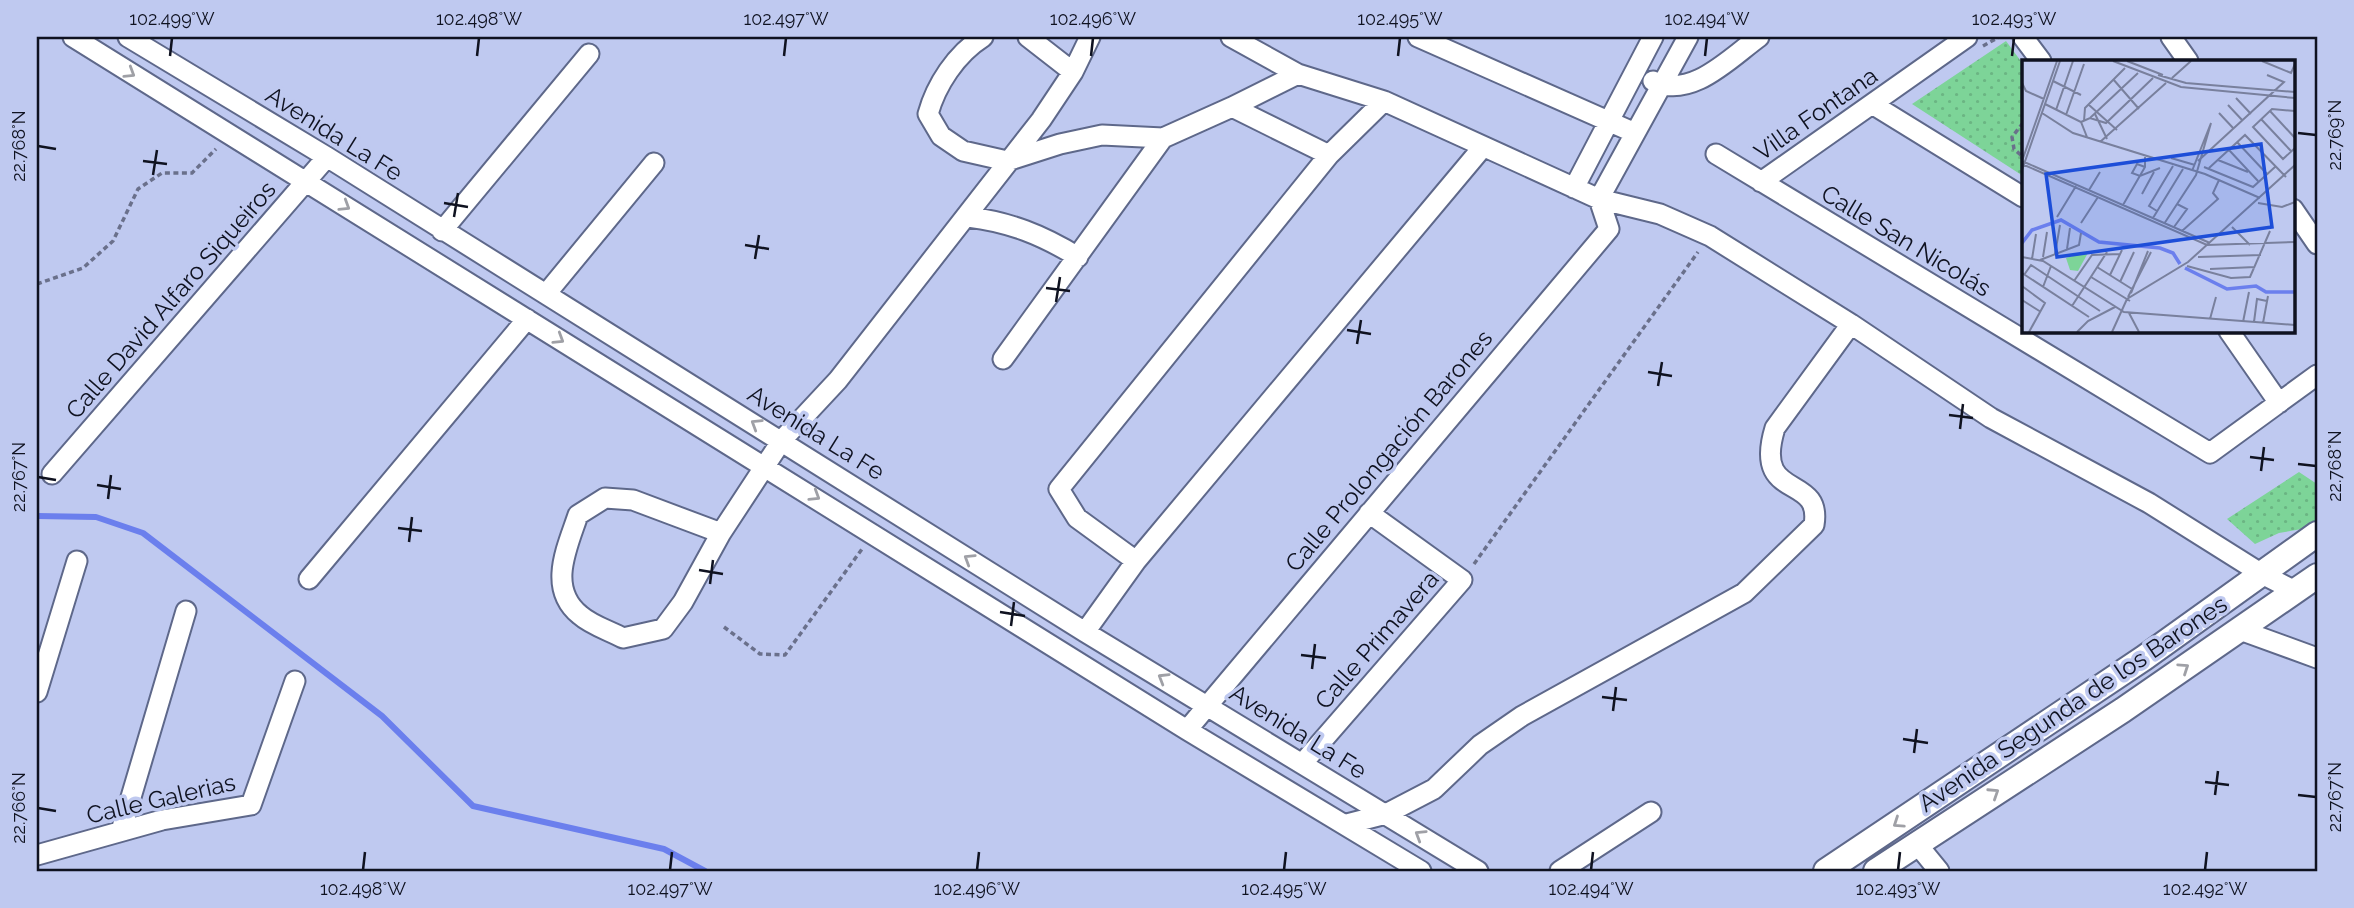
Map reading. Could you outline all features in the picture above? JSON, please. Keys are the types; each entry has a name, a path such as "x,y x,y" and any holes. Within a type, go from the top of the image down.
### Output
{"main road":[{"name":"Avenida Segunda de los Barones","path":"1826,871 2144,658 2317,534"},
{"name":"Avenida Segunda de los Barones","path":"1876,871 2297,592 2317,576"}],"street":[{"path":"73,37 765,465 1187,730 1421,871"},
{"name":"Avenida La Fe","path":"128,37 327,157 442,232 782,440 1085,632 1478,871"},
{"path":"983,37 973,43 934,89 928,114 941,136 963,151 1007,161 1060,144 1102,135 1163,138 1298,74"},
{"path":"1028,37 1073,72"},
{"path":"721,533 633,500 605,498 578,515 559,573 566,599 580,616 623,638 663,629 782,440 838,380 968,217 1007,161 1041,120 1073,72 1090,37"},
{"path":"1231,37 1298,74 1384,101 1482,148 1599,199 1660,214 1710,236 1851,324 1991,418 2149,503 2262,574 2297,592"},
{"path":"1418,37 1635,133"},
{"path":"1574,188 1653,37"},
{"path":"1599,199 1688,37"},
{"path":"1636,72 1661,85 1684,86 1701,79 1759,37"},
{"name":"Villa Fontana","path":"1761,182 1967,37"},
{"path":"2023,37 2040,60"},
{"path":"2171,37 2188,60"},
{"path":"442,232 589,54"},
{"path":"1136,561 1077,518 1059,489 1329,155 1384,101"},
{"path":"1872,104 2022,196"},
{"path":"1232,107 1329,155"},
{"path":"1003,359 1163,138"},
{"path":"1085,632 1136,561 1482,148"},
{"name":"Calle San Nicolás","path":"1716,155 2210,453 2317,376"},
{"name":"Calle David Alfaro Siqueiros","path":"52,474 327,157"},
{"path":"546,294 654,163"},
{"name":"Calle Prolongación Barones","path":"1187,730 1609,229 1599,199"},
{"path":"2294,210 2317,244"},
{"path":"968,217 1003,221 1045,236 1078,257"},
{"path":"309,579 527,319"},
{"path":"1347,824 1386,814 1434,789 1480,745 1522,716 1744,593 1814,526 1817,510 1812,500 1779,478 1770,465 1769,448 1775,428 1851,324"},
{"path":"2230,332 2279,404"},
{"path":"1369,513 1462,580"},
{"path":"37,692 77,561"},
{"name":"Calle Primavera","path":"1302,764 1462,580"},
{"path":"121,831 186,611"},
{"path":"2240,630 2317,658"},
{"name":"Calle Galerias","path":"37,855 121,831 251,805 295,681"},
{"path":"1560,871 1651,812"},
{"path":"1917,844 1938,871"}],"path":[{"path":"2022,124 2012,137 2014,149 2022,156"},
{"path":"37,284 83,268 113,242 138,189 162,173 192,173 230,135"},
{"path":"1462,580 1710,236"},
{"path":"724,627 760,654 785,655 874,533"}],"green space":[{"path":"2006,41 2022,63 2022,175 1912,104"},
{"path":"2299,472 2317,484 2317,522 2313,527 2279,533 2255,544 2227,519"}],"waterway":[{"path":"37,516 96,517 143,533 382,716 473,806 664,849 705,871"}]}
